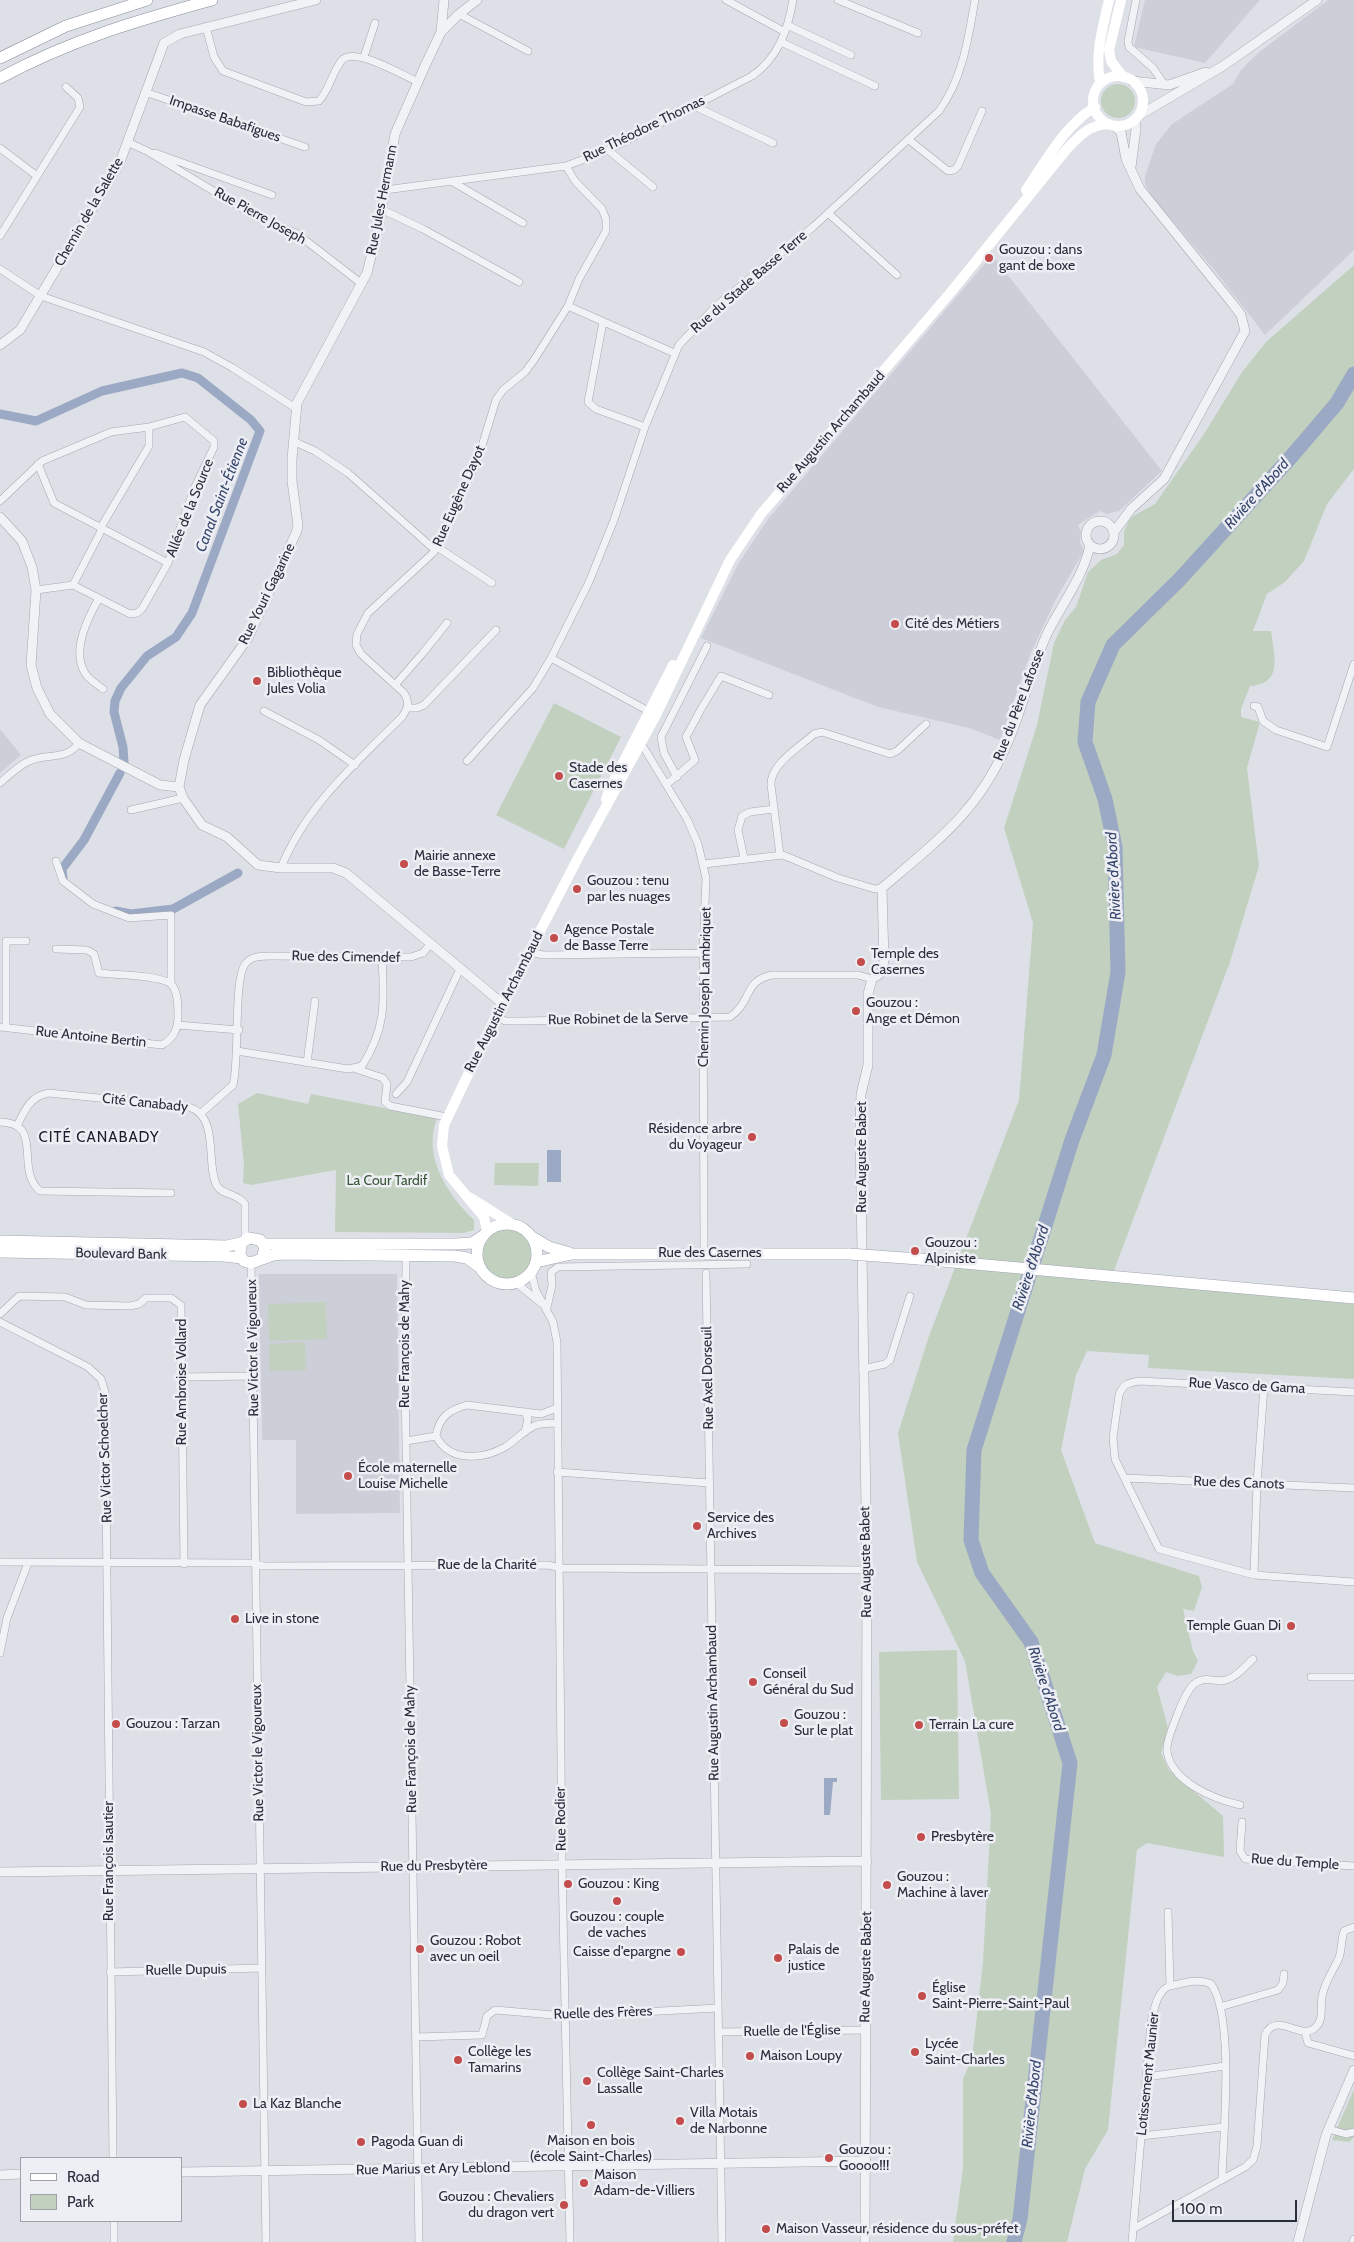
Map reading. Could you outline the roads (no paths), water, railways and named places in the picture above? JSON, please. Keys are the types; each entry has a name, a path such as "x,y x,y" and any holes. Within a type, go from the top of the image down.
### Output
{"main road":[{"path":"0,58 66,26 147,0"},
{"path":"0,78 72,42 128,23 212,0"},
{"path":"1100,83 1096,70 1098,47 1110,0"},
{"path":"1121,0 1109,50 1111,62 1128,79 1142,98 1136,118 1123,126 1112,125 1099,116 1094,106 1094,96 1100,83 1113,76 1128,79"},
{"name":"Rue Augustin Archambaud","path":"980,256 1061,141 1081,117 1094,106"},
{"name":"Rue Augustin Archambaud","path":"484,1234 484,1217 449,1175 442,1146 444,1125 496,1016 603,810 617,790 653,713 695,636 700,620 730,560 761,514 1079,136 1098,124 1112,125"},
{"name":"Rue Augustin Archambaud","path":"468,1197 512,1224"},
{"path":"263,1244 472,1243 502,1224 512,1224 526,1230 536,1244 534,1267"},
{"path":"484,1234 476,1251 478,1266 494,1282 516,1283 534,1267 572,1254"},
{"path":"531,1236 548,1247 572,1254"},
{"path":"257,1238 263,1244 265,1251 251,1260 239,1251 243,1241 257,1238"},
{"name":"Boulevard Bank","path":"0,1241 227,1246 243,1241"},
{"name":"Boulevard Bank","path":"0,1252 224,1256 251,1260 284,1254 461,1257 478,1266"},
{"name":"Rue des Casernes","path":"572,1254 849,1254 1353,1297"}],"street":[{"path":"316,0 206,27 214,57 223,71 306,102 319,101 325,94 341,61 345,57 360,55 418,82"},
{"path":"441,32 444,0"},
{"name":"Rue Jules Hermann","path":"296,409 301,393 362,284 374,247 395,134 418,82 441,32 477,0"},
{"path":"726,0 851,55"},
{"name":"Rue Théodore Thomas","path":"384,190 566,166 608,150 694,106 766,66 781,42 793,0"},
{"path":"838,0 918,33"},
{"name":"Rue du Stade Basse Terre","path":"467,761 533,688 551,658 603,547 645,427 674,353 684,339 716,306 828,213 939,111 950,96 964,56 976,0"},
{"path":"1136,0 1128,41 1129,47 1153,68 1164,84"},
{"path":"1131,170 1136,118 1223,66 1317,0"},
{"path":"459,14 528,51"},
{"path":"364,57 375,22"},
{"name":"Chemin de la Salette","path":"0,345 20,330 120,162 160,49 169,38 206,27"},
{"path":"781,42 875,86"},
{"path":"1128,79 1168,85 1223,66"},
{"path":"0,236 80,107 78,98 66,87"},
{"name":"Impasse Babafigues","path":"145,92 305,147"},
{"path":"694,106 773,143"},
{"path":"909,140 948,171 954,170 958,166 982,112"},
{"path":"1112,125 1121,132 1126,159 1146,198 1232,302 1244,322 1243,336 1164,479 1131,509 1114,532 1112,544 1100,550 1090,545 1086,536 1089,527 1099,521 1106,522 1131,509"},
{"name":"Rue Pierre Joseph","path":"127,142 147,151 258,218 296,233 362,284"},
{"path":"0,148 37,176"},
{"path":"608,150 653,187"},
{"path":"147,151 167,155 272,195"},
{"name":"Rue Eugène Dayot","path":"408,708 408,700 361,654 356,645 357,634 368,613 436,549 478,459 496,400 503,390 525,372 534,360 568,306 579,279 606,231 606,220 602,209 575,181 566,166"},
{"path":"450,181 523,223"},
{"path":"381,209 423,229 519,282"},
{"path":"828,213 897,275"},
{"path":"0,269 41,296 204,352 254,381 296,409"},
{"path":"568,306 674,353"},
{"path":"603,322 588,402 596,409 645,427"},
{"name":"Rue Youri Gagarine","path":"179,787 184,760 200,705 248,638 296,533 297,519 292,481 296,409"},
{"name":"Allée de la Source","path":"0,501 38,464 111,432 149,427 185,417 214,441 214,447 194,490 168,563 142,609 137,613 130,614 73,585"},
{"path":"36,590 73,585 100,534 101,527 149,446 149,427"},
{"path":"293,441 315,452 348,473 436,549 492,583"},
{"path":"38,464 54,503 168,563"},
{"path":"0,517 22,541 28,553 36,590 31,650 33,675 43,702 50,714 79,743 160,785 179,787 183,798 202,825 227,837 258,865 281,868 340,870 503,1004"},
{"path":"1106,522 1114,532"},
{"name":"Rue du Père Lafosse","path":"882,888 952,829 970,809 986,784 1008,743 1047,635 1081,570 1090,545"},
{"name":"Rue du Père Lafosse","path":"1081,570 1100,550"},
{"path":"99,598 83,631 81,654 82,665 86,674 103,689"},
{"path":"394,685 447,623"},
{"path":"281,868 288,850 304,821 402,717 408,708 417,708 424,705 496,630"},
{"path":"676,777 664,753 661,737 707,646"},
{"path":"551,658 653,713"},
{"path":"1254,706 1258,707 1264,721 1276,730 1327,747 1354,664"},
{"path":"667,784 696,760 686,737 721,676 769,695"},
{"path":"264,710 320,740 355,765"},
{"path":"780,855 771,776 776,768 814,734 822,732 831,733 890,754 897,751 926,724"},
{"path":"0,783 22,764 44,757 64,756 75,749 79,743"},
{"name":"Chemin Joseph Lambriquet","path":"638,743 667,784 687,819 704,864 707,896 701,953 704,1253"},
{"path":"130,810 183,798"},
{"path":"744,858 738,830 742,816 750,812 774,809"},
{"path":"704,864 780,855 792,858 838,878 875,889 882,888"},
{"path":"56,862 63,881 93,904 129,918 171,916 171,984"},
{"name":"Rue Auguste Babet","path":"866,2242 867,1570 860,1127 861,1094 868,1065 868,994 872,979 881,973 884,961 882,888"},
{"path":"3,1027 6,941 26,941"},
{"name":"Rue des Cimendef","path":"239,1030 241,970 246,962 256,956 417,956 431,944"},
{"path":"56,950 87,950 94,954 99,974 161,979 171,984 176,991 177,1025 239,1030 232,1084 201,1113"},
{"path":"530,952 543,956 701,953"},
{"path":"356,1069 362,1066 366,1060 381,1029 384,1017 382,957"},
{"path":"396,1094 411,1075 460,969"},
{"name":"Rue Robinet de la Serve","path":"496,1016 504,1021 730,1017 739,1010 753,984 760,977 774,975 858,975 872,979"},
{"path":"307,1063 315,1001"},
{"name":"Rue Antoine Bertin","path":"3,1027 162,1045 171,1040 177,1025"},
{"path":"237,1051 356,1069 383,1078 387,1084 385,1102 390,1106 447,1117"},
{"name":"Cité Canabady","path":"18,1124 32,1100 40,1094 49,1093 189,1107 201,1113 208,1126 212,1170 218,1187 223,1191 236,1195 245,1204 243,1241"},
{"path":"0,1122 18,1124 24,1130 33,1185 40,1191 171,1193"},
{"name":"Rue François de Mahy","path":"406,1257 406,1441 419,2242"},
{"name":"Rue Victor le Vigoureux","path":"251,1260 266,2242"},
{"path":"547,1308 552,1285 551,1272 558,1267 747,1264"},
{"path":"534,1267 536,1291 553,1322 557,1342 557,1472 709,1483"},
{"name":"Rue Axel Dorseuil","path":"706,1273 709,1483"},
{"path":"516,1283 547,1308"},
{"name":"Rue Ambroise Vollard","path":"0,1314 19,1296 65,1297 86,1305 130,1306 139,1304 146,1298 171,1298 181,1305 184,1564"},
{"path":"864,1369 885,1364 890,1360 910,1296"},
{"name":"Rue Victor Schoelcher","path":"0,1322 88,1367 101,1379 105,1392 108,1564"},
{"path":"181,1377 253,1376"},
{"name":"Rue Vasco de Gama","path":"1124,1478 1113,1448 1119,1395 1122,1387 1128,1382 1354,1392"},
{"path":"1254,1575 1257,1483 1264,1388"},
{"path":"436,1436 442,1418 457,1408 481,1406 541,1414 557,1408"},
{"path":"525,1412 528,1419 525,1432"},
{"path":"436,1436 444,1449 453,1454 467,1457 503,1448 534,1426 557,1423"},
{"path":"406,1441 436,1436"},
{"name":"Rue Rodier","path":"557,1472 562,1864 570,2242"},
{"path":"1124,1478 1159,1549 1254,1575 1354,1582"},
{"name":"Rue des Canots","path":"1124,1478 1354,1488"},
{"name":"Rue Augustin Archambaud","path":"709,1483 722,2242"},
{"name":"Rue de la Charité","path":"0,1562 256,1564 263,1566 549,1565 559,1568 867,1570"},
{"path":"0,1654 7,1618 28,1563"},
{"name":"Rue François Isautier","path":"108,1564 109,1871 113,2157"},
{"path":"1240,1805 1210,1797 1180,1775 1171,1762 1167,1750 1179,1709 1192,1685 1205,1678 1224,1680 1232,1678 1253,1659"},
{"path":"1311,1677 1354,1678"},
{"name":"Rue du Temple","path":"1242,1822 1240,1851 1245,1859 1354,1866"},
{"name":"Rue du Presbytère","path":"0,1872 260,1867 867,1861"},
{"path":"1168,1912 1170,1986 1200,1981 1211,1984 1216,1990 1220,2007 1226,2038 1222,2180"},
{"path":"1133,2229 1246,2167 1257,2154 1263,2040 1266,2031 1276,2025 1284,2025 1305,2032 1316,2027 1319,2022 1322,1996 1340,1956 1342,1938 1347,1928 1354,1926"},
{"name":"Ruelle Dupuis","path":"110,1972 262,1968"},
{"path":"1220,2007 1278,1990 1283,1984 1284,1974"},
{"name":"Lotissement Maunier","path":"1132,2242 1151,2022 1158,1998 1166,1987 1170,1986"},
{"name":"Ruelle des Frères","path":"416,2037 482,2036 487,2016 495,2010 565,2016 718,2008"},
{"name":"Ruelle de l'Église","path":"718,2032 865,2030"},
{"path":"1305,2032 1308,2043 1354,2056"},
{"path":"1146,2077 1225,2066"},
{"path":"1298,2242 1318,2158 1328,2129 1354,2070"},
{"path":"1141,2136 1224,2127"},
{"path":"1328,2129 1346,2134 1354,2132"},
{"name":"Rue Marius et Ary Leblond","path":"182,2172 866,2162"},
{"path":"0,2175 20,2174"},
{"path":"114,2222 114,2242"}],"water":[{"path":"547,1150 561,1150 561,1182 547,1182"},
{"path":"824,1778 837,1778 837,1782 833,1782 830,1815 824,1815"}],"waterway":[{"name":"Canal Saint-Étienne","path":"0,414 36,421 102,391 182,373 198,378 251,420 260,431 192,613 176,637 147,656 121,688 115,701 114,712 123,747 124,762"},
{"name":"Rivière d'Abord","path":"1014,2242 1020,2219 1070,1763 1031,1642 982,1573 971,1540 974,1450 1072,1140 1104,1055 1118,972 1115,847 1105,799 1085,742 1088,702 1113,645 1180,579 1291,457 1337,403 1354,374"},
{"name":"Canal Saint-Étienne","path":"63,878 62,869 84,840 120,773"},
{"name":"Canal Saint-Étienne","path":"116,911 131,914 173,909 238,873"}],"place":[{"name":"Gouzou : dans gant de boxe","path":"989,258"},
{"name":"Cité des Métiers","path":"895,624"},
{"name":"Bibliothèque Jules Volia","path":"257,681"},
{"name":"Stade des Casernes","path":"559,776"},
{"name":"Mairie annexe de Basse-Terre","path":"404,864"},
{"name":"Gouzou : tenu par les nuages","path":"577,889"},
{"name":"Agence Postale de Basse Terre","path":"554,938"},
{"name":"Temple des Casernes","path":"861,962"},
{"name":"Gouzou : Ange et Démon","path":"856,1011"},
{"name":"Résidence arbre du Voyageur","path":"752,1137"},
{"name":"Gouzou : Alpiniste","path":"915,1251"},
{"name":"École maternelle Louise Michelle","path":"348,1476"},
{"name":"Service des Archives","path":"697,1526"},
{"name":"Live in stone","path":"235,1619"},
{"name":"Temple Guan Di","path":"1291,1626"},
{"name":"Conseil Général du Sud","path":"753,1682"},
{"name":"Gouzou : Sur le plat","path":"784,1723"},
{"name":"Gouzou : Tarzan","path":"116,1724"},
{"name":"Terrain La cure","path":"919,1725"},
{"name":"Presbytère","path":"921,1837"},
{"name":"Gouzou : King","path":"568,1884"},
{"name":"Gouzou : Machine à laver","path":"887,1885"},
{"name":"Gouzou : couple de vaches","path":"617,1901"},
{"name":"Gouzou : Robot avec un oeil","path":"420,1949"},
{"name":"Caisse d'epargne","path":"681,1952"},
{"name":"Palais de justice","path":"778,1958"},
{"name":"Église Saint-Pierre-Saint-Paul","path":"922,1996"},
{"name":"Lycée Saint-Charles","path":"915,2052"},
{"name":"Maison Loupy","path":"750,2056"},
{"name":"Collège les Tamarins","path":"458,2060"},
{"name":"Collège Saint-Charles Lassalle","path":"587,2081"},
{"name":"La Kaz Blanche","path":"243,2104"},
{"name":"Villa Motais de Narbonne","path":"680,2121"},
{"name":"Maison en bois (école Saint-Charles)","path":"591,2125"},
{"name":"Pagoda Guan di","path":"361,2142"},
{"name":"Gouzou : Goooo!!!","path":"829,2158"},
{"name":"Maison Adam-de-Villiers","path":"584,2183"},
{"name":"Gouzou : Chevaliers du dragon vert","path":"564,2205"},
{"name":"Maison Vasseur, résidence du sous-préfet","path":"766,2229"}],"district":[{"name":"CITÉ CANABADY","path":"99,1138"}],"park label":[{"name":"La Cour Tardif","path":"387,1181"}]}
